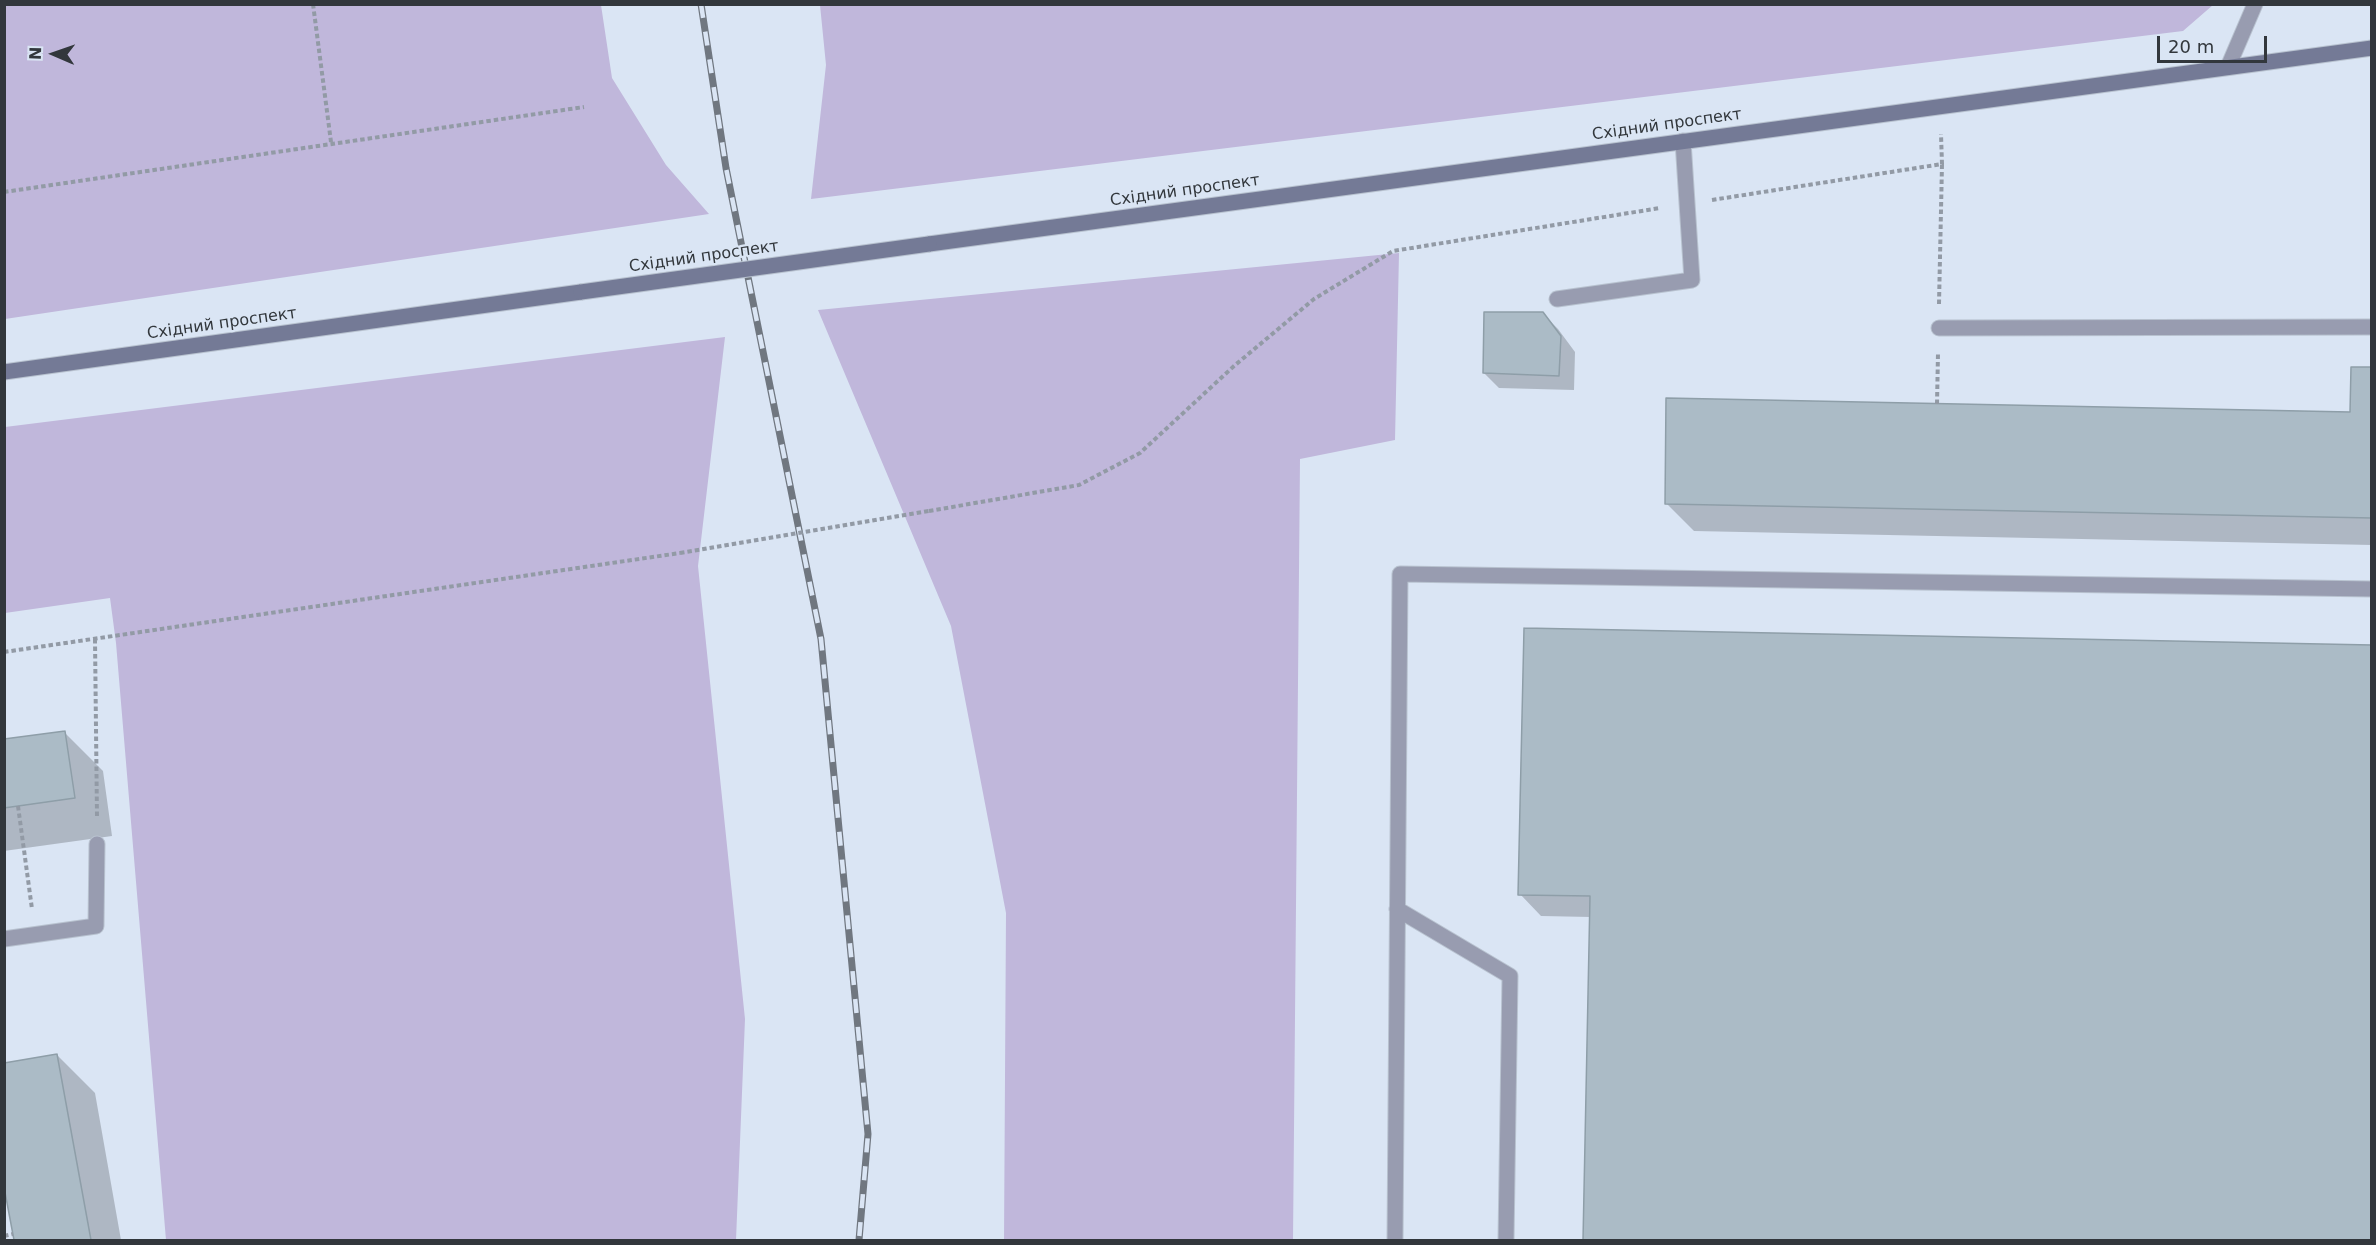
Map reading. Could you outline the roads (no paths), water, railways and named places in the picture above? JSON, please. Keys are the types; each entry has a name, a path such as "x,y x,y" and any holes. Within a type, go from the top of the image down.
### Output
{"main road":[{"name":"Східний проспект","path":"4,372 2372,48"}],"lane":[{"path":"2228,67 2255,4"},
{"path":"1557,299 1692,280 1683,141"},
{"path":"1939,328 2372,327"},
{"path":"1395,1240 1400,574 2372,589"},
{"path":"4,939 96,926 98,844"},
{"path":"1397,909 1510,976 1506,1240"}],"railway":[{"path":"701,4 726,168 821,639 868,1134 859,1240"}]}
